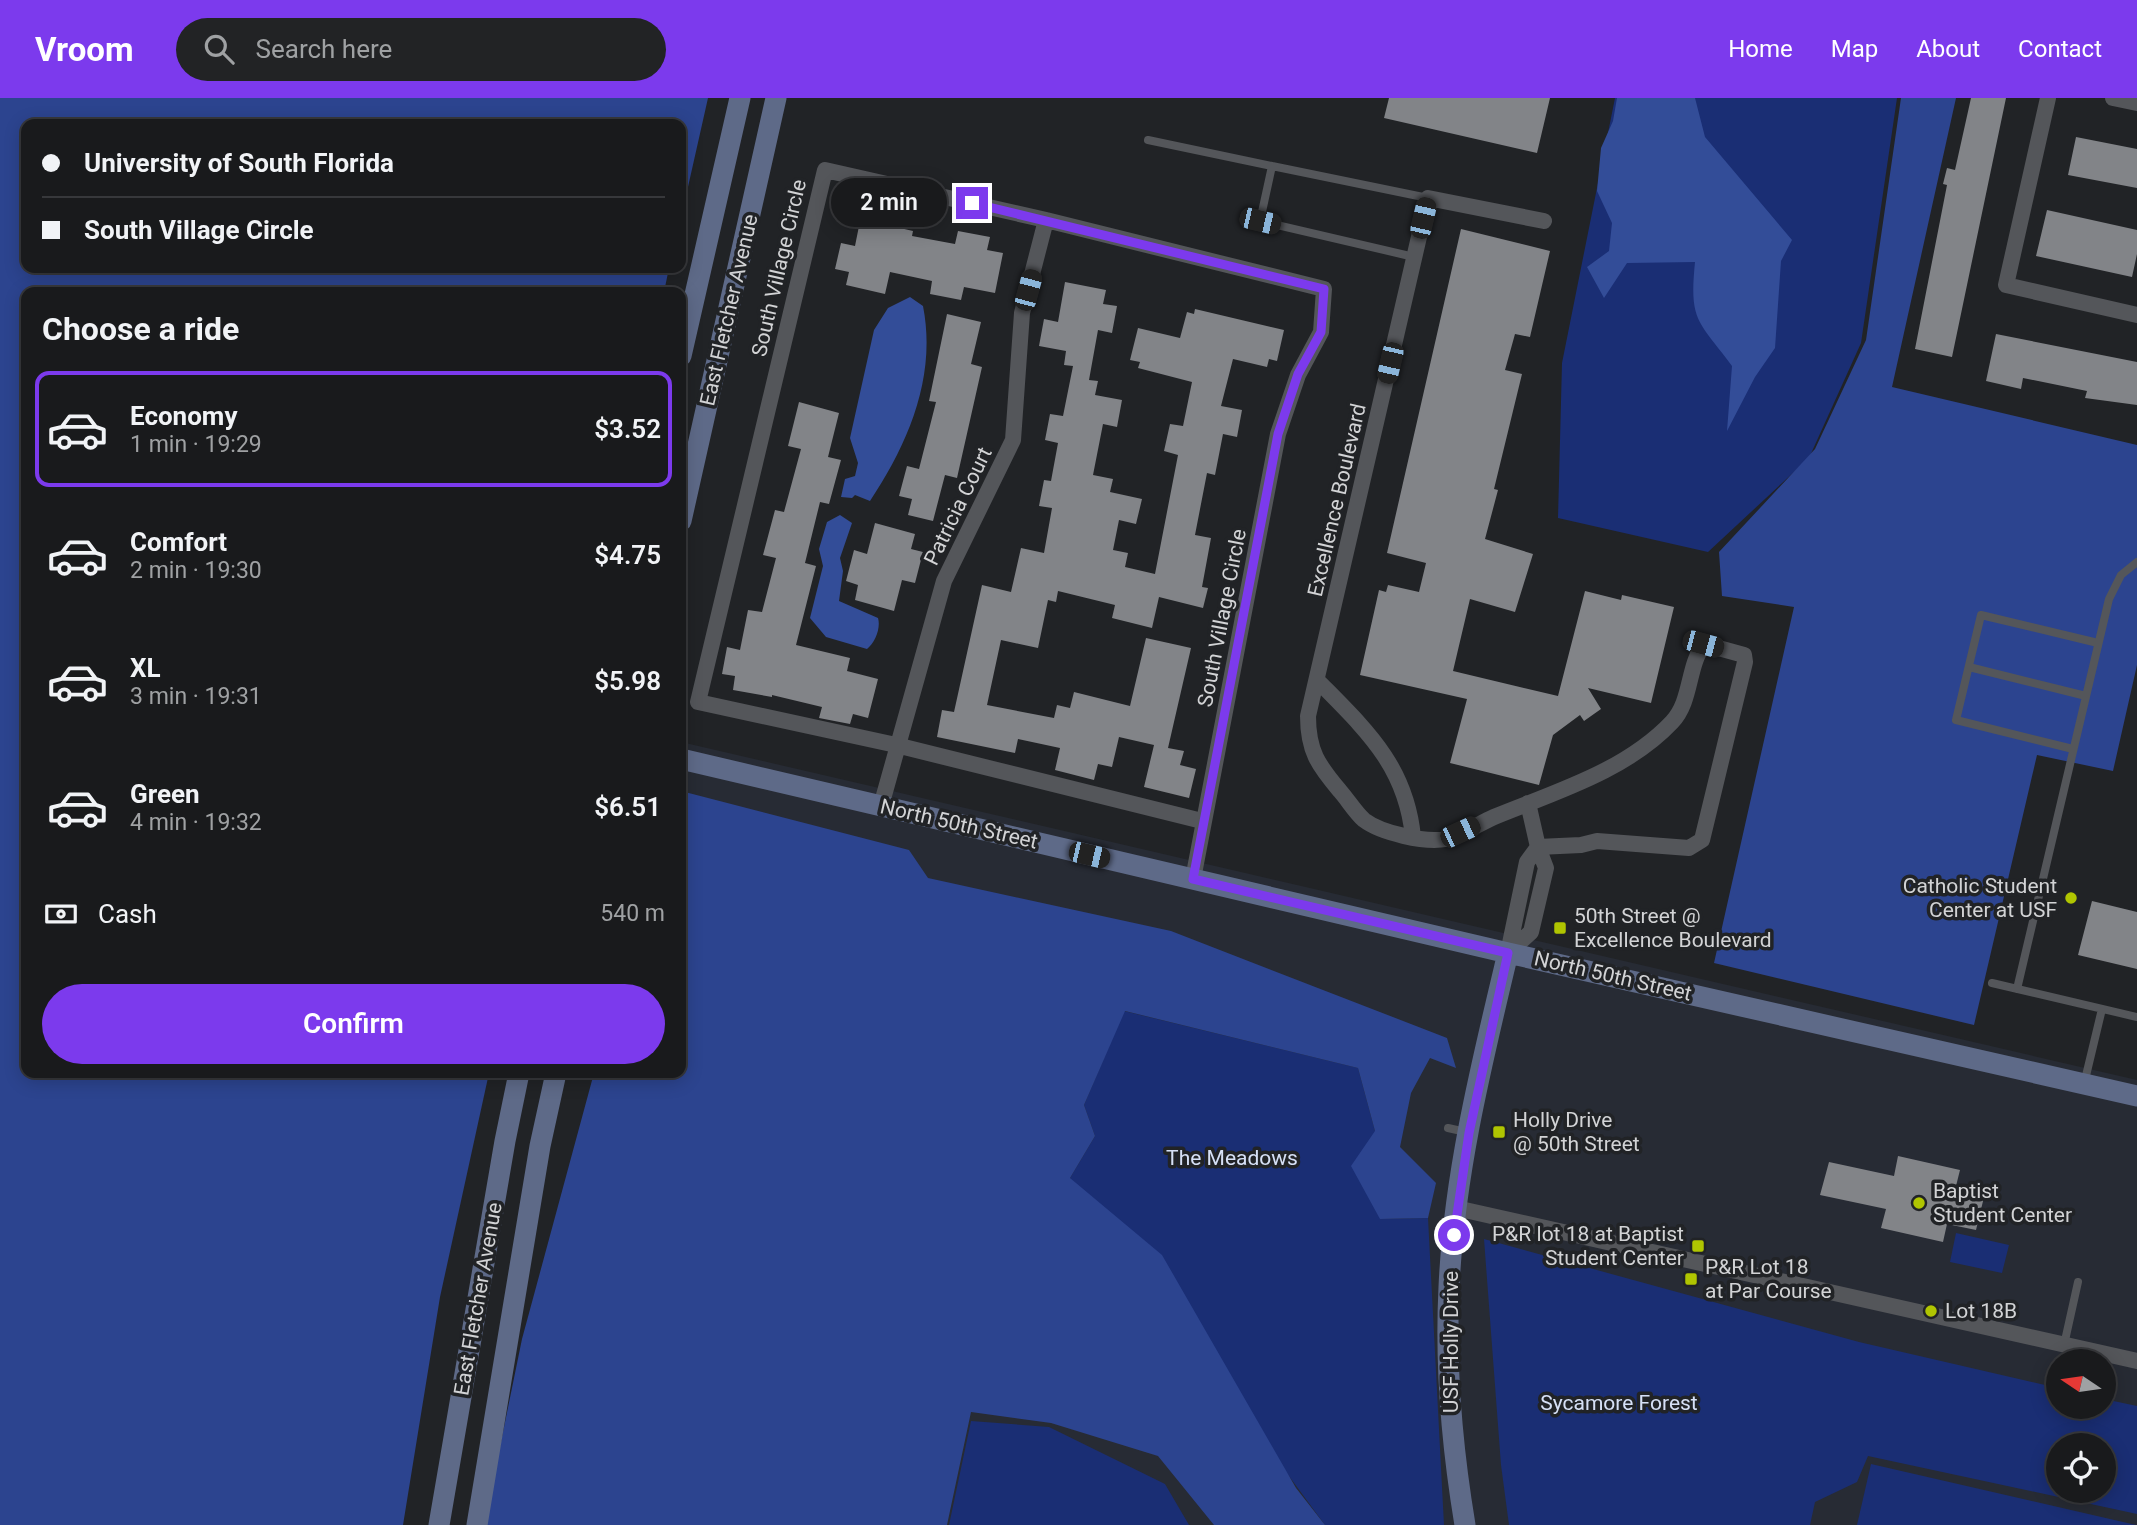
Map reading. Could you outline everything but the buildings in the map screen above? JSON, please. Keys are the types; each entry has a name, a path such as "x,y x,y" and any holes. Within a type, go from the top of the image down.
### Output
{"street":[{"name":"East Fletcher Avenue","path":"686,334 740,98"},
{"name":"East Fletcher Avenue","path":"686,499 776,98"},
{"path":"2048,98 2006,285 2137,315"},
{"path":"2113,98 2137,103"},
{"name":"South Village Circle","path":"1193,879 1278,434 1298,374 1321,332 1324,289 1046,220 825,170 698,702 896,745 1202,821"},
{"path":"1428,198 1544,221"},
{"name":"Excellence Boulevard","path":"1428,198 1308,716 1308,736 1317,764 1364,820 1399,836 1446,839 1600,773 1645,745 1673,721 1684,704 1698,652 1703,644 1744,655 1745,662 1702,840 1689,848 1597,841 1581,845 1538,846"},
{"name":"Patricia Court","path":"881,806 944,582 1013,440 1022,313 1046,220"},
{"path":"1317,680 1366,730 1394,771 1410,806 1413,837"},
{"name":"North 50th Street","path":"686,760 1508,953 2137,1096"},
{"path":"1508,953 1531,932 1546,868 1528,803"},
{"name":"USF Holly Drive","path":"1465,1525 1452,1437 1449,1368 1449,1287 1456,1208 1458,1130 1508,953"},
{"name":"East Fletcher Avenue","path":"439,1525 518,1078"},
{"name":"East Fletcher Avenue","path":"477,1525 540,1146 555,1078"},
{"path":"1456,1208 2137,1361"}],"lane":[{"path":"1148,140 1428,198"},
{"path":"1272,166 1260,221 1414,257"},
{"path":"2017,989 2109,599 2121,575 2137,562"},
{"path":"2073,749 1956,720 1981,615 2098,643"},
{"path":"1969,667 2086,696"},
{"path":"1992,983 2137,1017"},
{"path":"2084,1084 2102,1009"},
{"path":"2064,1345 2078,1282"}],"shaded area":[{"path":"0,98 708,98 686,196 686,119 21,119 21,273 668,273 665,287 21,287 21,1078 488,1078 440,1297 403,1525 0,1525"},
{"path":"1617,98 1695,98 1705,137 1792,240 1781,261 1775,348 1755,377 1727,431 1732,366 1698,319 1693,297 1695,262 1627,263 1604,298 1587,267 1609,251 1612,223 1597,191 1601,148 1613,121"},
{"path":"1901,98 1956,98 1892,387 2137,445 2137,665 2113,771 2037,755 1974,1025 1714,963 1794,607 1722,596 1719,552 1815,449 1866,340"},
{"path":"910,297 923,306 926,332 926,358 916,409 896,456 870,501 855,495 852,498 841,497 845,479 855,476 858,463 850,438 874,330 888,308"},
{"path":"840,515 852,523 840,558 843,571 839,601 878,618 877,635 867,649 826,637 810,618 823,566 819,549 827,522"},
{"path":"686,743 2137,1080 2137,1525 496,1525 679,1078 686,1078"},
{"path":"686,792 909,850 928,878 1171,931 1447,1038 1456,1068 1430,1058 1411,1093 1400,1147 1436,1183 1428,1218 1380,1219 1351,1166 1375,1131 1358,1068 1125,1011 1084,1105 1095,1136 1070,1178 1162,1255 1296,1488 1325,1525 1214,1525 1158,1456 1051,1423 971,1412 947,1525 484,1525 522,1339 593,1078 686,1078"}],"green space":[{"path":"1615,98 1897,98 1861,343 1809,458 1708,552 1558,518 1562,363"},
{"name":"The Meadows","path":"1124,1011 1358,1068 1375,1131 1380,1219 1428,1218 1444,1525 1325,1525 1070,1178 1095,1136 1084,1105"},
{"path":"1956,1233 2009,1245 2002,1273 1950,1262"},
{"name":"Sycamore Forest","path":"1484,1239 1859,1342 2046,1385 2046,1419 2116,1419 2116,1402 2137,1406 2137,1514 2086,1503 2116,1503 2116,1433 2046,1433 2046,1494 1868,1456 1857,1482 1815,1502 1810,1525 1509,1525 1501,1465"},
{"path":"971,1421 1049,1427 1165,1484 1189,1525 949,1525"},
{"path":"1871,1464 2136,1525 1857,1525"}],"place":[{"name":"Catholic Student Center at USF","path":"2071,898"},
{"name":"50th Street @ Excellence Boulevard","path":"1560,928"},
{"name":"Holly Drive @ 50th Street","path":"1499,1132"},
{"name":"Baptist Student Center","path":"1919,1203"},
{"name":"P&R lot 18 at Baptist Student Center","path":"1698,1246"},
{"name":"P&R Lot 18 at Par Course","path":"1691,1279"},
{"name":"Lot 18B","path":"1931,1311"}],"route":[{"path":"972,203 1324,289 1321,332 1298,374 1278,434 1193,879 1508,953 1469,1133 1454,1235"}]}
